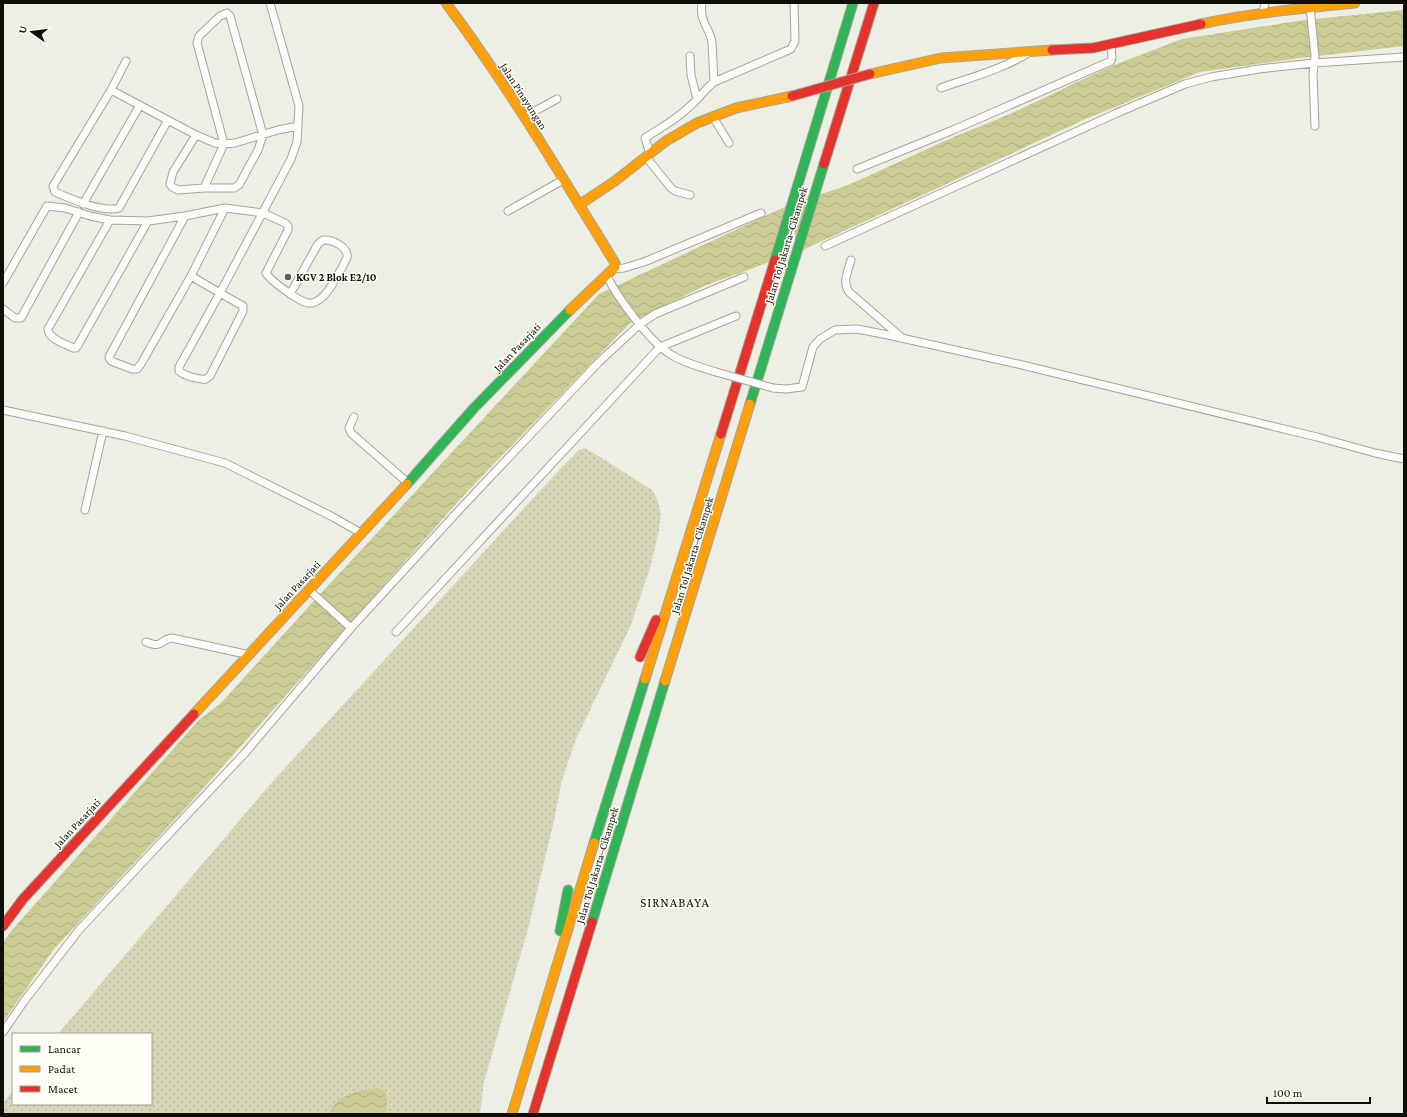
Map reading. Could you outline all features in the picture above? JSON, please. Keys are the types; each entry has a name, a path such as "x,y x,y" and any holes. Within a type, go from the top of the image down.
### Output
{"main road":[{"name":"Jalan Pinayungan","path":"446,3 475,43 524,117 615,263 614,268"},
{"name":"Jalan Tol Jakarta–Cikampek","path":"512,1114 674,584 795,198 853,3"},
{"name":"Jalan Tol Jakarta–Cikampek","path":"533,1114 815,190 874,3"},
{"path":"579,205 684,130 713,117 746,105 792,96 870,74 941,58 991,53 1092,48 1111,45 1203,23 1323,4 1355,3"},
{"name":"Jalan Pasarjati","path":"3,926 23,899 408,483 474,408 580,300 614,268"},
{"path":"640,657 659,612 674,584"},
{"path":"546,1001 568,890"}],"street":[{"path":"191,276 220,293 243,306 243,311 210,376 202,380 182,373 179,367 220,293 263,213 291,159 297,142 299,106 270,3"},
{"path":"702,3 702,19 712,42 714,82"},
{"path":"690,195 671,188 648,155 644,138 680,115 714,82 791,49 795,41 794,3"},
{"path":"1263,13 1265,3"},
{"path":"1310,7 1314,59 1315,126"},
{"path":"196,135 173,172 170,184 172,187 178,190 234,188 239,185 258,150 263,135 230,16 227,13 199,36 198,43 224,144 204,188"},
{"path":"857,169 953,130 1111,61 1111,45"},
{"path":"941,88 1015,62 1031,52"},
{"path":"690,56 691,75 697,99"},
{"path":"826,246 1117,113 1185,84 1211,77 1314,59 1404,57"},
{"path":"126,61 111,90 53,186 55,192 83,204 113,210 119,208 168,120"},
{"path":"111,90 196,135 215,143 235,143 278,130 298,126"},
{"path":"524,117 558,99"},
{"path":"83,204 140,105"},
{"path":"713,117 730,143"},
{"path":"508,211 563,180"},
{"path":"3,283 47,206 65,208 110,220 148,222 225,208 263,213 285,223 288,226 284,239 266,272 268,277 290,294 302,301 314,304 322,299 330,289 347,258 348,254 346,251 330,241 323,240 318,244 290,294"},
{"path":"185,216 109,357 111,361 132,369 137,369 141,364 191,276 225,208"},
{"path":"3,309 16,318 21,318 79,212"},
{"path":"614,268 632,266 761,213"},
{"path":"110,220 48,329 51,336 73,348 76,348 78,345 148,222"},
{"path":"851,260 845,282 849,292 903,338"},
{"path":"606,276 638,321 660,347 671,355 716,372 773,388 786,389 802,387 813,347 820,339 831,332 856,329 903,338 1072,377 1404,459"},
{"path":"3,1032 25,1000 80,930 240,758 350,628 578,383 638,321 744,277"},
{"path":"396,632 660,347 736,316"},
{"path":"3,410 103,431 225,463 331,516 361,533"},
{"path":"354,417 349,428 351,434 408,483"},
{"path":"85,510 103,431"},
{"path":"309,590 350,628"},
{"path":"146,642 158,645 169,638 172,638 250,655"}],"shaded area":[{"path":"584,448 592,452 652,490 657,499 661,513 659,531 650,568 631,625 576,739 562,780 554,821 528,929 484,1082 480,1114 3,1114 3,1104 12,1091 12,1105 152,1105 152,1033 59,1033 273,781 579,450"}],"water":[{"path":"1404,10 1404,46 1300,58 1200,72 1081,121 796,253 793,205 775,260 704,286 630,323 465,494 192,801 54,949 3,1022 3,943 12,930 199,720 221,703 599,294 793,203 846,186 949,139 1010,114 1109,67 1182,39 1304,20"},
{"path":"379,1088 384,1090 387,1096 386,1114 329,1114 333,1107 343,1097 364,1090"}],"traffic: fast":[{"path":"775,260 853,3"},
{"path":"750,404 824,164"},
{"path":"407,484 474,408 570,310"},
{"path":"594,843 645,679"},
{"path":"592,922 665,681"},
{"path":"560,931 568,890"}],"traffic: slow":[{"path":"446,3 491,66 615,263 615,267 570,310"},
{"path":"1201,24 1259,14 1355,3"},
{"path":"870,74 941,58 1052,50"},
{"path":"579,205 615,181 666,141 697,123 736,108 792,96"},
{"path":"665,681 750,404"},
{"path":"645,679 721,434"},
{"path":"194,714 407,484"},
{"path":"512,1114 594,843"}],"traffic: jam":[{"path":"824,164 874,3"},
{"path":"1052,50 1093,48 1201,24"},
{"path":"792,96 870,74"},
{"path":"721,434 775,260"},
{"path":"640,657 656,620"},
{"path":"3,926 23,899 194,714"},
{"path":"533,1114 592,922"}],"place":[{"name":"KGV 2 Blok E2/10","path":"288,277"}],"district":[{"name":"SIRNABAYA","path":"675,902"}]}
